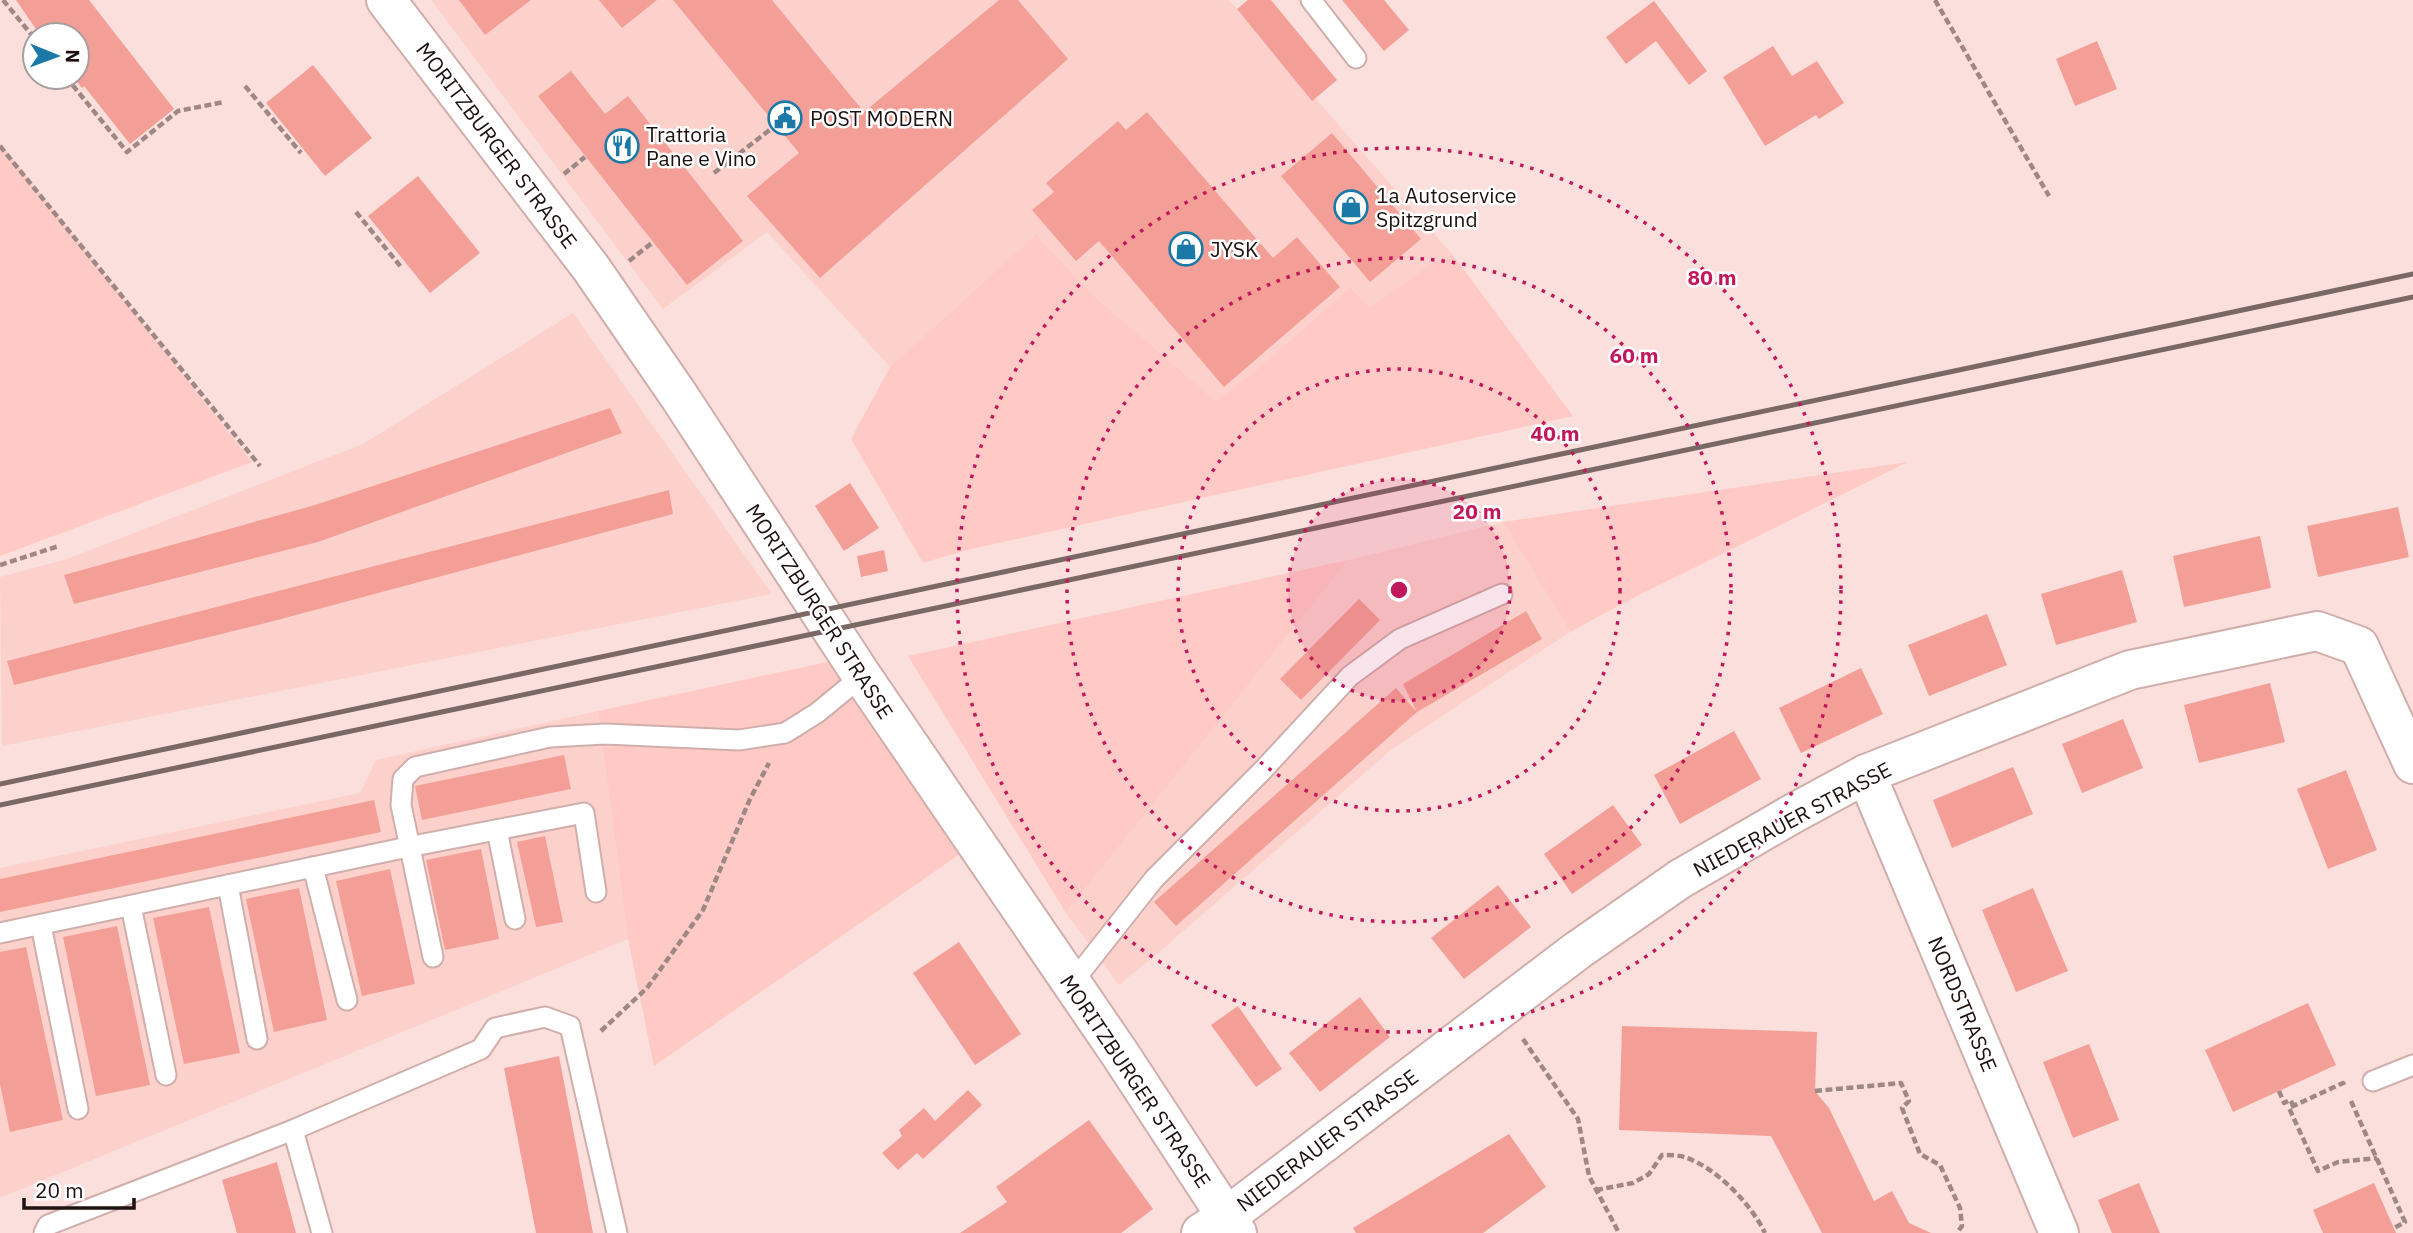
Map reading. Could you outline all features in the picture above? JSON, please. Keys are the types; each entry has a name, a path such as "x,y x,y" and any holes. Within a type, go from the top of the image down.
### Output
{"street":[{"name":"MORITZBURGER STRASSE","path":"386,0 591,268 679,396 862,676 1121,1054 1221,1228"},
{"name":"NIEDERAUER STRASSE","path":"1221,1228 1499,1010 1578,950 1680,879 1866,774 2130,670 2317,631 2360,646 2413,764"},
{"name":"NORDSTRASSE","path":"1866,774 2059,1233"}],"lane":[{"path":"1311,0 1356,58"},
{"path":"1072,983 1154,879 1262,771 1350,676 1400,639 1502,594"},
{"path":"433,957 401,805 403,779 415,767 550,737 605,734 739,740 785,733 817,713 862,676"},
{"path":"0,933 408,847 584,813 596,892"},
{"path":"497,830 515,919"},
{"path":"313,867 347,1000"},
{"path":"228,885 257,1039"},
{"path":"131,906 166,1075"},
{"path":"41,925 78,1109"},
{"path":"44,1233 48,1225 293,1130 481,1049 495,1028 545,1017 570,1026 617,1233"},
{"path":"2373,1081 2413,1065"},
{"path":"293,1130 322,1233"}],"path":[{"path":"3,0 21,22"},
{"path":"1935,0 2049,196"},
{"path":"244,86 301,153"},
{"path":"77,91 127,152 178,111 224,102"},
{"path":"714,173 776,125"},
{"path":"0,146 260,466"},
{"path":"557,179 585,157"},
{"path":"356,212 401,267"},
{"path":"620,268 653,242"},
{"path":"0,565 59,546"},
{"path":"626,1009 647,988 703,910 750,799 785,733"},
{"path":"1499,1010 1517,1030 1578,1119 1589,1177 1619,1233"},
{"path":"1815,1091 1901,1083 1909,1101 1902,1108 1920,1154 1940,1165 1959,1209 1962,1226 1957,1233"},
{"path":"2377,1158 2338,1162 2318,1171 2289,1108 2343,1083 2377,1158 2405,1222 2394,1228"},
{"path":"2279,1091 2284,1103 2290,1100 2294,1106"},
{"path":"1596,1190 1633,1183 1649,1174 1662,1154 1685,1158 1723,1179 1747,1204 1765,1233"}],"shaded area":[{"path":"431,0 1229,0 1452,254 1431,264 1370,309 1350,287 1261,366 1216,401 1092,294 1036,234 890,367 767,232 663,309"},
{"path":"0,143 252,462 0,556"},
{"path":"1036,234 1092,294 1216,401 1261,366 1350,287 1370,308 1431,264 1452,254 1573,416 967,550 923,563 851,439 890,367"},
{"path":"573,313 772,594 2,746 0,577 67,559 363,444"},
{"path":"1908,462 1570,632 1503,522"},
{"path":"1503,522 1570,632 1391,750 1119,985 1066,913 1348,560"},
{"path":"1348,560 1066,913 908,656"},
{"path":"832,661 960,854 654,1066 628,939 598,711"},
{"path":"598,711 628,939 0,1198 0,868 360,793 376,760"}],"building":[{"path":"16,0 89,0 174,109 130,144 88,91 91,91 91,21 30,21"},
{"path":"459,0 531,0 485,35"},
{"path":"599,0 657,0 622,28"},
{"path":"673,0 772,0 864,112 999,0 1018,0 1068,59 820,278 747,196 799,153"},
{"path":"1248,0 1271,0 1337,80 1312,101 1237,9"},
{"path":"1342,0 1384,0 1409,30 1384,51"},
{"path":"1654,1 1707,71 1689,85 1656,41 1626,64 1606,37"},
{"path":"2097,41 2117,89 2075,106 2056,59"},
{"path":"1773,46 1792,76 1817,61 1844,103 1819,119 1816,115 1765,146 1723,77"},
{"path":"313,65 372,138 325,176 266,103"},
{"path":"571,71 605,114 628,96 743,241 687,285 538,96"},
{"name":"JYSK","path":"1147,112 1273,258 1297,237 1340,287 1224,387 1099,241 1076,261 1032,210 1054,192 1046,183 1118,121 1126,130"},
{"name":"1a Autoservice Spitzgrund","path":"1332,133 1421,239 1370,282 1281,176"},
{"path":"418,176 480,253 430,293 368,216"},
{"path":"610,408 622,433 318,542 74,604 64,575 315,505"},
{"path":"850,483 879,528 844,551 815,506"},
{"path":"669,490 673,514 266,623 14,685 7,661"},
{"path":"2398,507 2409,557 2318,577 2307,526"},
{"path":"2260,536 2271,588 2184,607 2173,556"},
{"path":"884,550 888,571 861,577 857,556"},
{"path":"2122,570 2137,622 2056,645 2041,594"},
{"path":"1359,599 1380,620 1301,700 1280,679"},
{"path":"1526,611 1542,639 1417,712 1403,684"},
{"path":"1987,614 2007,665 1929,696 1908,645"},
{"path":"1861,668 1883,714 1801,753 1779,708"},
{"path":"2270,683 2285,742 2199,763 2184,705"},
{"path":"1396,688 1417,712 1176,926 1154,902"},
{"path":"2123,719 2143,768 2082,793 2062,744"},
{"path":"1734,731 1761,779 1680,824 1654,775"},
{"path":"564,755 571,789 422,820 415,786"},
{"path":"2013,767 2033,814 1952,848 1933,800"},
{"path":"2346,770 2377,850 2328,869 2297,789"},
{"path":"374,800 381,832 0,912 0,879"},
{"path":"1613,805 1642,845 1572,894 1544,854"},
{"path":"545,836 563,922 536,927 517,842"},
{"path":"481,849 499,939 445,950 426,860"},
{"path":"390,869 415,984 362,996 336,881"},
{"path":"1498,885 1531,927 1464,979 1431,938"},
{"path":"299,888 327,1020 274,1032 246,899"},
{"path":"2033,888 2068,971 2016,992 1982,910"},
{"path":"209,907 240,1053 184,1064 153,918"},
{"path":"117,926 150,1085 96,1096 63,937"},
{"path":"959,942 1021,1034 975,1065 913,973"},
{"path":"26,947 63,1120 10,1132 0,1084 0,952"},
{"path":"1360,997 1390,1037 1320,1092 1289,1053"},
{"path":"2308,1003 2336,1065 2233,1112 2205,1050"},
{"path":"1238,1006 1282,1069 1256,1087 1211,1025"},
{"path":"1622,1026 1817,1032 1815,1091 1829,1108 1874,1201 1892,1191 1909,1223 1931,1233 1822,1233 1771,1136 1619,1130"},
{"path":"2089,1044 2119,1120 2073,1138 2043,1062"},
{"path":"559,1056 593,1233 536,1233 504,1068"},
{"path":"968,1090 982,1105 923,1159 917,1153 898,1170 882,1153 902,1136 899,1130 924,1108 935,1121"},
{"path":"1089,1120 1153,1209 1121,1233 960,1233 1007,1202 996,1187"},
{"path":"1509,1134 1546,1187 1483,1233 1356,1233 1353,1228"},
{"path":"277,1162 296,1233 237,1233 222,1180"},
{"path":"2139,1183 2160,1233 2112,1233 2098,1200"},
{"path":"2374,1183 2396,1233 2323,1233 2313,1210"}],"railway":[{"path":"0,784 2413,274"},
{"path":"0,805 2413,297"}],"place":[{"name":"POST MODERN","path":"785,118"},
{"name":"Trattoria Pane e Vino","path":"622,146"},
{"name":"1a Autoservice Spitzgrund","path":"1351,207"},
{"name":"JYSK","path":"1186,249"}]}
